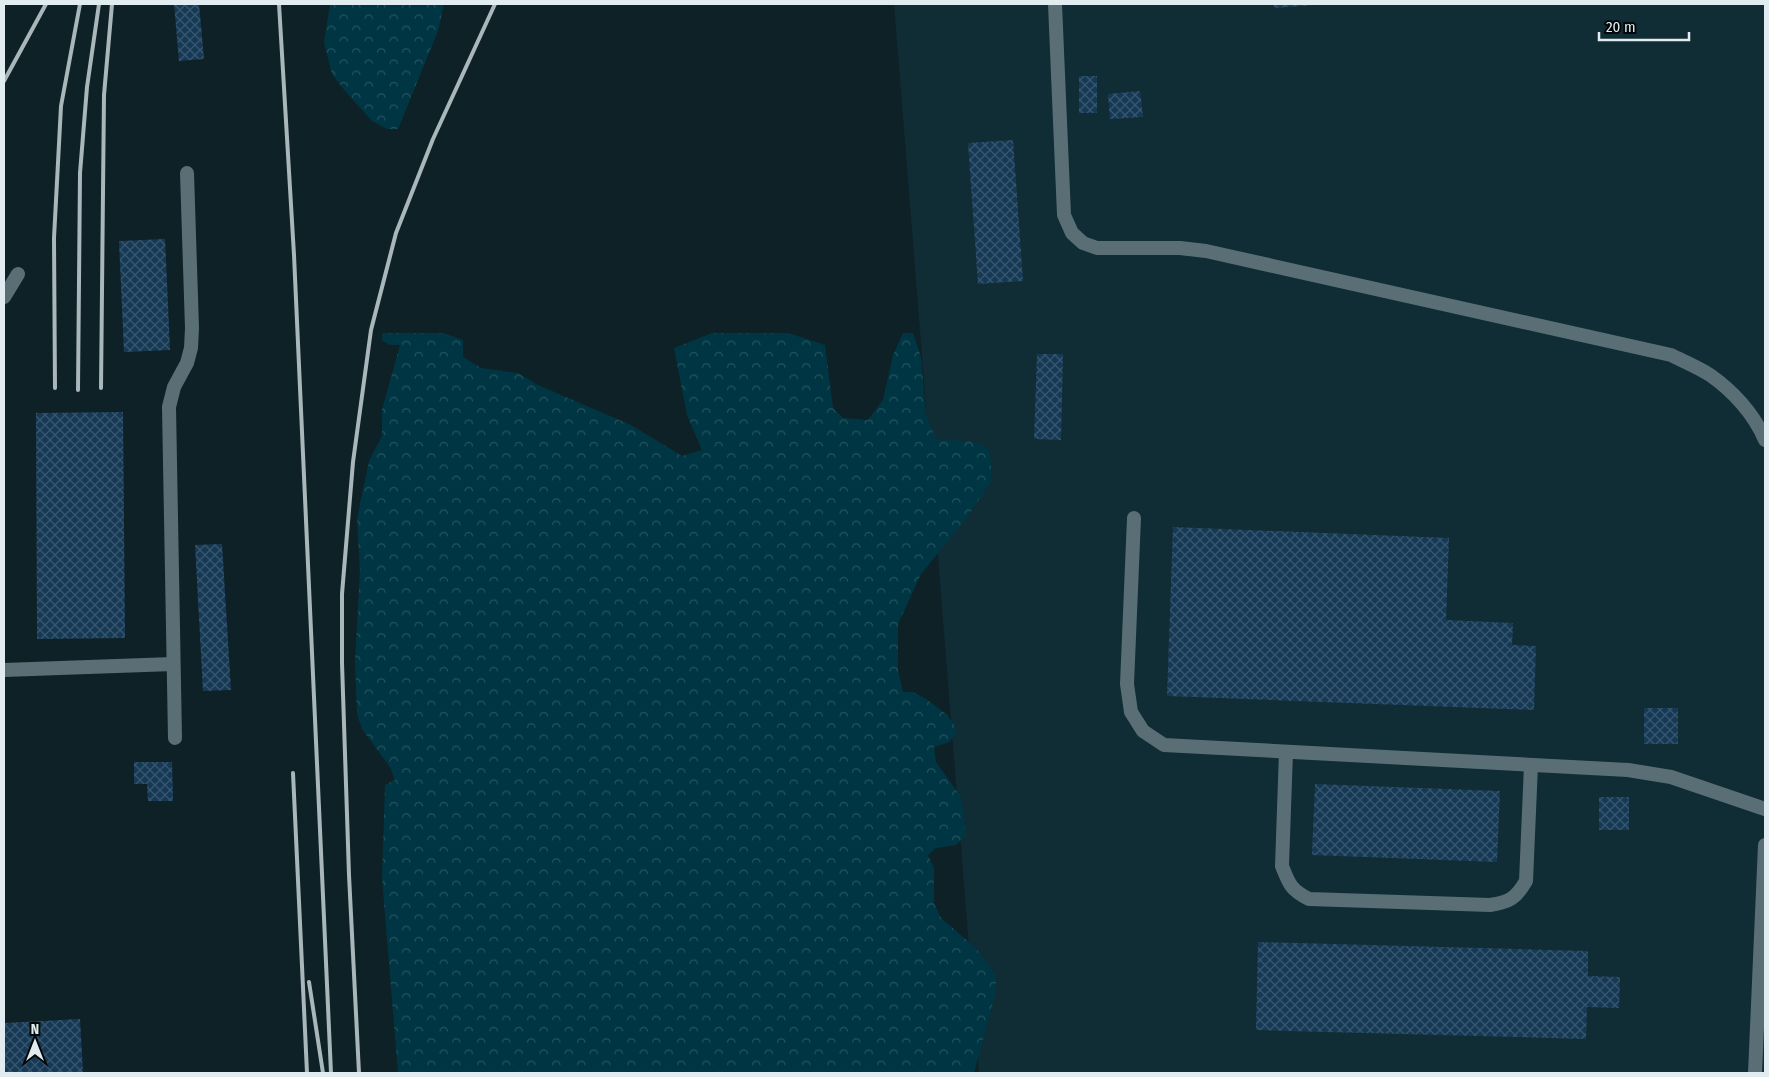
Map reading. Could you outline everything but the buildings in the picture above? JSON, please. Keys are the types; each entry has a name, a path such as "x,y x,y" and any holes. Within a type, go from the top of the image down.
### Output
{"lane":[{"path":"1055,4 1064,215 1072,233 1082,243 1097,248 1180,248 1206,251 1671,355 1709,374 1734,394 1760,428 1765,440"},
{"path":"175,738 169,407 174,387 187,362 191,348 187,173"},
{"path":"4,297 18,274"},
{"path":"1134,518 1127,684 1131,712 1143,731 1164,744 1628,770 1671,777 1765,810"},
{"path":"4,670 173,664"},
{"path":"1286,752 1282,866 1287,880 1296,892 1309,898 1490,905 1504,903 1511,899 1517,895 1526,881 1530,765"},
{"path":"1755,1073 1765,845"}],"shaded area":[{"path":"894,4 1765,4 1765,1073 979,1073"}],"green space":[{"path":"330,4 444,4 438,31 398,129 387,129 372,121 332,74 324,43"},
{"path":"382,333 443,333 463,340 463,357 481,368 518,373 538,385 631,425 682,456 702,450 687,415 674,348 712,333 788,333 825,345 833,408 843,418 868,420 883,400 893,355 903,333 913,333 921,357 926,413 936,440 969,441 989,448 991,461 991,481 966,519 921,574 898,624 898,670 903,692 913,692 926,699 946,714 956,727 956,734 949,742 934,747 936,762 961,797 966,835 956,845 936,848 928,855 934,868 934,903 941,918 976,948 996,976 996,991 974,1073 398,1073 382,878 385,785 395,780 390,767 362,729 357,714 355,662 360,571 357,519 369,461 382,436 382,410 400,345 390,345 382,340"}],"railway":[{"path":"4,81 46,4"},
{"path":"55,388 54,238 61,106 80,4"},
{"path":"78,390 80,173 87,87 99,4"},
{"path":"101,388 104,95 112,4"},
{"path":"279,4 294,255 331,1073"},
{"path":"359,1073 349,875 342,663 342,594 353,462 371,330 396,233 433,139 495,4"},
{"path":"293,773 307,1073"},
{"path":"309,982 323,1073"}]}
